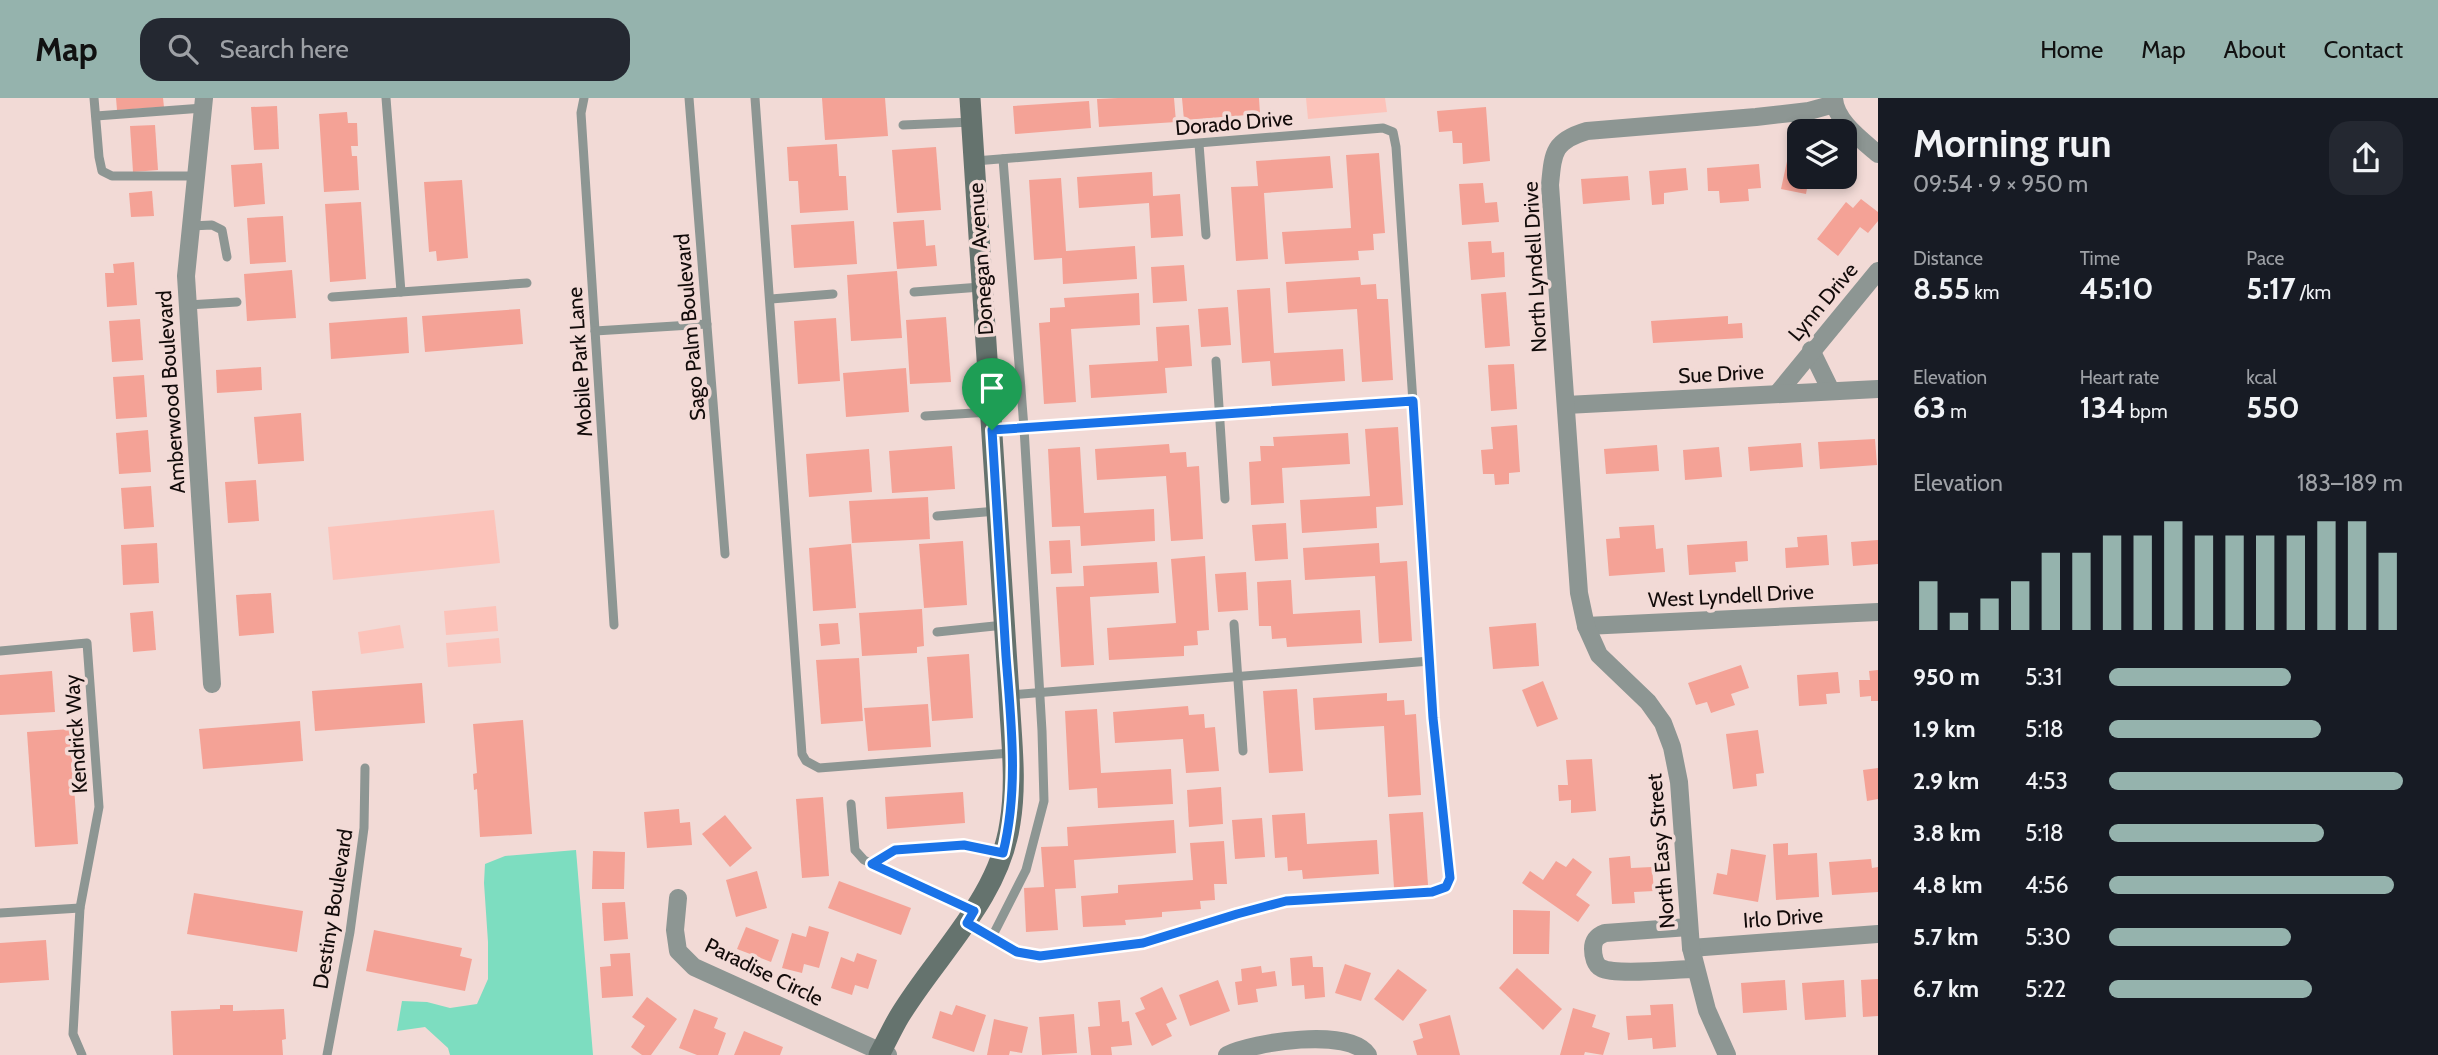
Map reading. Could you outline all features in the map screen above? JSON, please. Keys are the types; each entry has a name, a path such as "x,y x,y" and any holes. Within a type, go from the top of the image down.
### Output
{"street":[{"name":"Donegan Avenue","path":"883,1054 899,1017 970,917 1003,853 1010,824 1013,792 970,98"},
{"path":"1834,101 1846,124 1878,154"},
{"name":"North Lyndell Drive","path":"1586,626 1579,593 1550,185 1552,160 1558,145 1567,137 1587,131 1809,111 1834,101"},
{"name":"Amberwood Boulevard","path":"204,103 186,276 212,684"},
{"name":"Lynn Drive","path":"1777,394 1878,271"},
{"path":"1811,350 1831,391"},
{"name":"Sue Drive","path":"1566,405 1878,389"},
{"name":"West Lyndell Drive","path":"1586,626 1878,612"},
{"name":"North Easy Street","path":"1586,626 1599,656 1648,702 1663,723 1672,747 1678,773 1691,948 1707,1010 1727,1055"},
{"name":"Paradise Circle","path":"678,898 678,951 694,967 883,1054"},
{"path":"1689,927 1605,933 1598,936 1593,945 1593,956 1602,969 1695,969"},
{"name":"Irlo Drive","path":"1691,948 1878,934"},
{"path":"1227,1055 1274,1041 1336,1040 1364,1049 1368,1055"}],"lane":[{"path":"94,98 102,172 112,176 196,176"},
{"path":"386,98 401,292"},
{"name":"Mobile Park Lane","path":"584,98 581,113 614,625"},
{"name":"Sago Palm Boulevard","path":"689,98 725,554"},
{"path":"755,98 802,754 806,761 819,768 1012,753"},
{"path":"96,116 204,103"},
{"path":"903,125 971,121"},
{"name":"Dorado Drive","path":"872,864 970,917 992,937 1017,952 1040,956 1143,943 1286,901 1432,892 1446,887 1450,878 1433,718 1393,132 1383,128 975,162"},
{"path":"1199,144 1206,235"},
{"path":"992,937 1026,870 1044,801 1024,428 1003,159"},
{"path":"191,226 212,225 222,230 227,257"},
{"path":"332,297 527,282"},
{"path":"914,292 983,287"},
{"path":"771,299 833,294"},
{"path":"188,305 237,302"},
{"path":"595,331 707,324"},
{"path":"1216,361 1226,499"},
{"path":"925,416 991,421 1024,428 1413,401"},
{"path":"937,516 997,511"},
{"path":"1234,624 1243,751"},
{"path":"937,632 1004,625"},
{"name":"Kendrick Way","path":"0,651 87,643 99,807 80,908"},
{"path":"1009,695 1430,661"},
{"name":"Destiny Boulevard","path":"327,1055 350,933 364,828 365,768"},
{"path":"851,804 855,850 872,864 895,850 964,845 1003,853"},
{"path":"0,913 80,908 73,1034 82,1055"}],"shaded area":[{"path":"1306,98 1385,98 1387,112 1308,119"},
{"path":"494,510 500,563 333,580 328,527"},
{"path":"496,606 498,631 446,635 444,611"},
{"path":"400,625 404,648 361,654 358,632"},
{"path":"499,638 501,663 448,667 446,643"},
{"path":"576,850 593,1055 450,1055 448,1048 425,1027 397,1031 402,1001 427,1002 450,1008 477,1004 488,979 485,864 505,856"}],"building":[{"path":"116,98 163,98 164,107 117,110"},
{"path":"822,98 885,98 888,136 825,140"},
{"path":"1174,98 1176,122 1099,127 1097,99"},
{"path":"1182,98 1259,98 1260,114 1184,120"},
{"path":"1089,101 1091,128 1015,134 1013,106"},
{"path":"277,106 279,149 254,150 251,107"},
{"path":"1486,107 1490,161 1463,164 1462,143 1453,143 1452,131 1439,132 1437,111"},
{"path":"347,112 348,123 357,123 358,146 351,146 352,156 357,156 359,190 324,192 319,114"},
{"path":"155,125 158,170 133,172 130,126"},
{"path":"837,144 839,176 846,176 848,210 800,213 798,181 789,181 787,147"},
{"path":"936,147 941,210 897,213 892,150"},
{"path":"1379,153 1385,233 1373,234 1374,250 1358,251 1359,260 1285,264 1282,232 1351,228 1346,155"},
{"path":"1330,156 1333,188 1264,193 1268,259 1236,261 1231,187 1258,186 1256,161"},
{"path":"1787,161 1787,189 1807,189 1806,194 1781,189"},
{"path":"262,163 265,204 234,207 231,165"},
{"path":"1759,164 1761,188 1748,189 1749,201 1720,203 1719,191 1708,191 1707,168"},
{"path":"1686,168 1688,190 1664,193 1664,204 1652,205 1649,171"},
{"path":"1152,172 1153,196 1180,194 1183,236 1151,238 1149,203 1079,208 1077,177"},
{"path":"1628,176 1630,200 1583,204 1581,179"},
{"path":"1061,178 1066,251 1135,246 1137,279 1063,284 1062,258 1034,260 1029,180"},
{"path":"462,180 468,258 437,261 436,251 429,252 424,182"},
{"path":"1483,183 1485,203 1497,202 1499,222 1462,225 1459,184"},
{"path":"152,191 154,216 131,217 129,193"},
{"path":"1861,199 1878,212 1878,221 1868,233 1860,227 1838,256 1817,239 1846,202 1853,208"},
{"path":"361,202 366,279 330,282 325,204"},
{"path":"283,216 286,262 250,264 247,218"},
{"path":"924,220 926,246 935,245 937,266 897,269 893,222"},
{"path":"854,221 857,264 794,268 791,225"},
{"path":"1491,241 1492,253 1504,252 1505,277 1471,280 1468,242"},
{"path":"134,262 137,305 107,307 105,273 114,273 113,264"},
{"path":"1184,265 1187,301 1153,303 1151,267"},
{"path":"292,270 296,318 247,321 244,274"},
{"path":"897,271 902,338 851,341 847,275"},
{"path":"1360,277 1361,285 1376,284 1377,299 1388,299 1393,380 1362,382 1357,309 1288,313 1286,282"},
{"path":"1270,288 1274,353 1343,349 1345,381 1272,386 1270,361 1242,363 1237,290"},
{"path":"1506,292 1510,346 1485,348 1481,294"},
{"path":"1139,293 1140,325 1071,329 1076,402 1044,404 1039,323 1050,322 1050,308 1065,307 1064,298"},
{"path":"1228,307 1231,345 1201,347 1198,309"},
{"path":"520,309 523,344 425,352 422,316"},
{"path":"1728,316 1728,324 1742,323 1743,338 1653,343 1651,321"},
{"path":"407,317 409,353 331,359 329,323"},
{"path":"946,317 951,382 910,384 906,320"},
{"path":"836,318 840,381 798,384 794,321"},
{"path":"140,319 143,360 112,362 109,321"},
{"path":"1189,325 1192,366 1165,368 1167,393 1091,398 1089,365 1158,361 1156,327"},
{"path":"1514,364 1517,409 1491,411 1488,365"},
{"path":"261,367 262,390 217,393 216,370"},
{"path":"906,368 909,412 846,417 843,373"},
{"path":"144,375 147,417 116,419 113,377"},
{"path":"301,413 304,461 258,464 254,417"},
{"path":"1517,425 1520,472 1509,473 1509,484 1495,485 1494,474 1483,474 1481,450 1493,449 1491,427"},
{"path":"1398,427 1403,505 1376,507 1377,528 1302,533 1300,500 1370,496 1365,429"},
{"path":"148,430 151,472 119,474 116,433"},
{"path":"1348,433 1350,464 1282,468 1284,503 1251,505 1249,462 1261,461 1260,446 1274,446 1273,437"},
{"path":"1875,439 1877,465 1820,469 1818,442"},
{"path":"1801,443 1803,467 1750,471 1748,447"},
{"path":"1169,444 1170,453 1186,452 1187,467 1199,466 1203,539 1171,541 1166,476 1097,480 1095,449"},
{"path":"1657,445 1659,471 1606,474 1604,449"},
{"path":"952,446 955,489 892,493 889,451"},
{"path":"1080,447 1084,513 1154,509 1155,541 1081,546 1080,526 1052,527 1048,449"},
{"path":"1719,447 1722,477 1685,480 1683,450"},
{"path":"869,449 872,492 809,497 806,454"},
{"path":"256,480 259,521 228,523 225,482"},
{"path":"151,486 154,527 124,529 121,488"},
{"path":"928,497 930,539 852,543 849,501"},
{"path":"1286,523 1288,559 1255,561 1252,525"},
{"path":"1654,525 1656,549 1663,548 1665,572 1609,576 1606,539 1620,538 1619,527"},
{"path":"1827,535 1829,565 1786,568 1785,548 1798,547 1797,537"},
{"path":"1070,540 1072,573 1051,574 1049,541"},
{"path":"1878,540 1878,564 1853,566 1851,542"},
{"path":"963,541 967,605 924,608 919,544"},
{"path":"1747,541 1748,561 1735,562 1736,572 1689,575 1687,545"},
{"path":"157,543 159,583 123,585 121,545"},
{"path":"1379,543 1380,563 1407,561 1412,641 1379,643 1375,576 1305,580 1303,548"},
{"path":"851,544 856,608 813,611 809,548"},
{"path":"1205,556 1209,630 1197,631 1198,645 1184,646 1184,656 1109,660 1107,628 1176,623 1171,559"},
{"path":"1157,562 1159,593 1090,597 1094,665 1061,667 1056,587 1084,586 1083,566"},
{"path":"1246,572 1248,610 1218,612 1215,574"},
{"path":"1291,580 1293,614 1360,610 1362,643 1287,647 1286,638 1272,639 1271,626 1259,626 1257,582"},
{"path":"271,593 274,633 239,636 236,595"},
{"path":"922,609 924,646 917,647 917,653 862,656 859,613"},
{"path":"153,611 156,650 133,652 130,613"},
{"path":"838,623 840,644 821,646 819,624"},
{"path":"1536,623 1539,666 1493,669 1489,627"},
{"path":"969,654 973,718 932,721 927,657"},
{"path":"859,658 863,721 821,724 816,660"},
{"path":"1741,665 1749,688 1731,694 1735,705 1711,713 1707,702 1696,705 1688,683"},
{"path":"1878,670 1878,701 1871,701 1871,696 1860,697 1859,680 1870,680 1869,671"},
{"path":"52,671 55,712 0,715 0,675"},
{"path":"1838,672 1840,693 1826,694 1827,704 1799,706 1797,675"},
{"path":"1543,681 1558,719 1537,727 1522,690"},
{"path":"422,683 425,723 315,731 312,691"},
{"path":"1297,689 1303,771 1269,773 1263,691"},
{"path":"1387,693 1387,701 1404,700 1405,715 1416,714 1421,795 1388,797 1384,726 1315,730 1313,698"},
{"path":"928,704 931,747 868,751 864,708"},
{"path":"1188,706 1189,715 1204,714 1205,728 1215,727 1219,771 1186,773 1183,739 1115,743 1113,712"},
{"path":"1097,709 1101,773 1171,769 1173,804 1098,808 1097,788 1069,790 1065,711"},
{"path":"523,720 532,834 480,837 477,789 474,790 473,774 477,773 473,724"},
{"path":"300,721 303,761 203,769 199,729"},
{"path":"70,729 78,844 35,847 27,732"},
{"path":"1758,730 1764,773 1756,774 1757,786 1733,789 1726,734"},
{"path":"1592,759 1596,811 1571,813 1571,800 1559,801 1558,785 1568,785 1566,760"},
{"path":"1878,768 1878,799 1867,801 1863,770"},
{"path":"1221,787 1223,824 1189,827 1187,790"},
{"path":"963,792 965,823 887,829 885,797"},
{"path":"823,797 829,876 802,878 796,799"},
{"path":"679,809 680,823 690,822 692,845 647,848 644,812"},
{"path":"1423,812 1428,885 1394,888 1389,814"},
{"path":"1305,813 1307,844 1377,840 1379,874 1303,879 1302,870 1288,871 1287,857 1275,858 1272,815"},
{"path":"725,815 752,848 730,867 702,834"},
{"path":"1262,818 1265,857 1235,859 1232,820"},
{"path":"1174,820 1176,853 1074,860 1076,888 1055,889 1058,930 1026,932 1024,888 1044,887 1041,847 1068,846 1067,827"},
{"path":"1224,841 1227,884 1214,884 1215,900 1200,901 1201,909 1162,912 1162,917 1125,920 1126,925 1083,927 1081,896 1118,893 1118,885 1193,880 1190,843"},
{"path":"1788,843 1788,855 1817,853 1819,897 1776,900 1773,844"},
{"path":"1731,849 1766,855 1758,902 1713,894 1717,873 1727,875"},
{"path":"593,851 625,852 624,889 592,889"},
{"path":"1630,856 1631,868 1652,867 1654,891 1634,892 1635,903 1612,904 1609,858"},
{"path":"1573,858 1592,872 1576,895 1590,905 1578,922 1522,883 1530,871 1543,880 1556,861 1566,867"},
{"path":"1871,859 1872,868 1878,867 1878,892 1832,895 1829,862"},
{"path":"757,871 767,908 736,917 726,880"},
{"path":"839,881 911,908 901,935 828,908"},
{"path":"194,893 303,911 297,952 187,934"},
{"path":"625,902 628,939 604,941 602,903"},
{"path":"1513,910 1550,911 1549,954 1513,954"},
{"path":"809,926 829,932 819,968 804,964 802,973 782,968 792,933 806,937"},
{"path":"746,927 779,940 771,962 737,949"},
{"path":"374,930 462,948 460,956 472,959 465,991 366,971"},
{"path":"46,940 49,980 0,983 0,943"},
{"path":"630,953 633,996 602,998 600,967 611,966 610,954"},
{"path":"857,953 877,960 868,989 855,985 852,995 831,988 841,957 854,962"},
{"path":"1312,956 1313,967 1323,967 1325,997 1305,999 1304,985 1292,986 1290,958"},
{"path":"1345,964 1371,973 1361,1001 1335,993"},
{"path":"1261,966 1262,973 1275,971 1277,986 1256,989 1258,1002 1238,1005 1235,982 1242,981 1241,969"},
{"path":"1517,968 1562,1009 1543,1030 1499,988"},
{"path":"1398,969 1427,990 1403,1021 1374,999"},
{"path":"1878,979 1878,1016 1863,1017 1861,980"},
{"path":"1218,980 1230,1011 1190,1026 1179,995"},
{"path":"1785,980 1787,1010 1743,1013 1741,983"},
{"path":"1844,980 1846,1017 1805,1020 1802,983"},
{"path":"1162,987 1177,1019 1166,1024 1172,1036 1152,1046 1135,1013 1145,1009 1140,998"},
{"path":"647,997 677,1019 651,1055 642,1055 631,1047 645,1026 632,1017"},
{"path":"1120,1000 1122,1022 1129,1021 1132,1045 1111,1047 1112,1055 1091,1055 1088,1027 1100,1026 1098,1002"},
{"path":"1673,1004 1676,1047 1653,1049 1652,1038 1628,1040 1626,1016 1651,1015 1650,1005"},
{"path":"220,1005 233,1005 233,1011 284,1009 286,1039 282,1040 283,1055 173,1055 171,1011 220,1009"},
{"path":"956,1005 986,1015 974,1052 932,1038 940,1011 952,1015"},
{"path":"1573,1008 1596,1015 1592,1027 1610,1033 1603,1055 1585,1052 1584,1055 1560,1055"},
{"path":"694,1009 718,1018 714,1028 726,1033 718,1055 697,1055 679,1048"},
{"path":"1074,1014 1077,1053 1042,1055 1039,1017"},
{"path":"1450,1015 1460,1055 1417,1055 1413,1041 1423,1038 1419,1024"},
{"path":"994,1019 1028,1027 1022,1053 1010,1051 1009,1055 987,1055"},
{"path":"744,1031 783,1047 780,1055 734,1055"}],"route":[{"path":"1413,401 1433,718 1450,878 1446,887 1432,892 1286,901 1143,943 1040,956 1017,952 967,923 974,911 872,864 895,850 964,845 1003,853 1010,824 1013,792 992,430 1413,401"}]}
